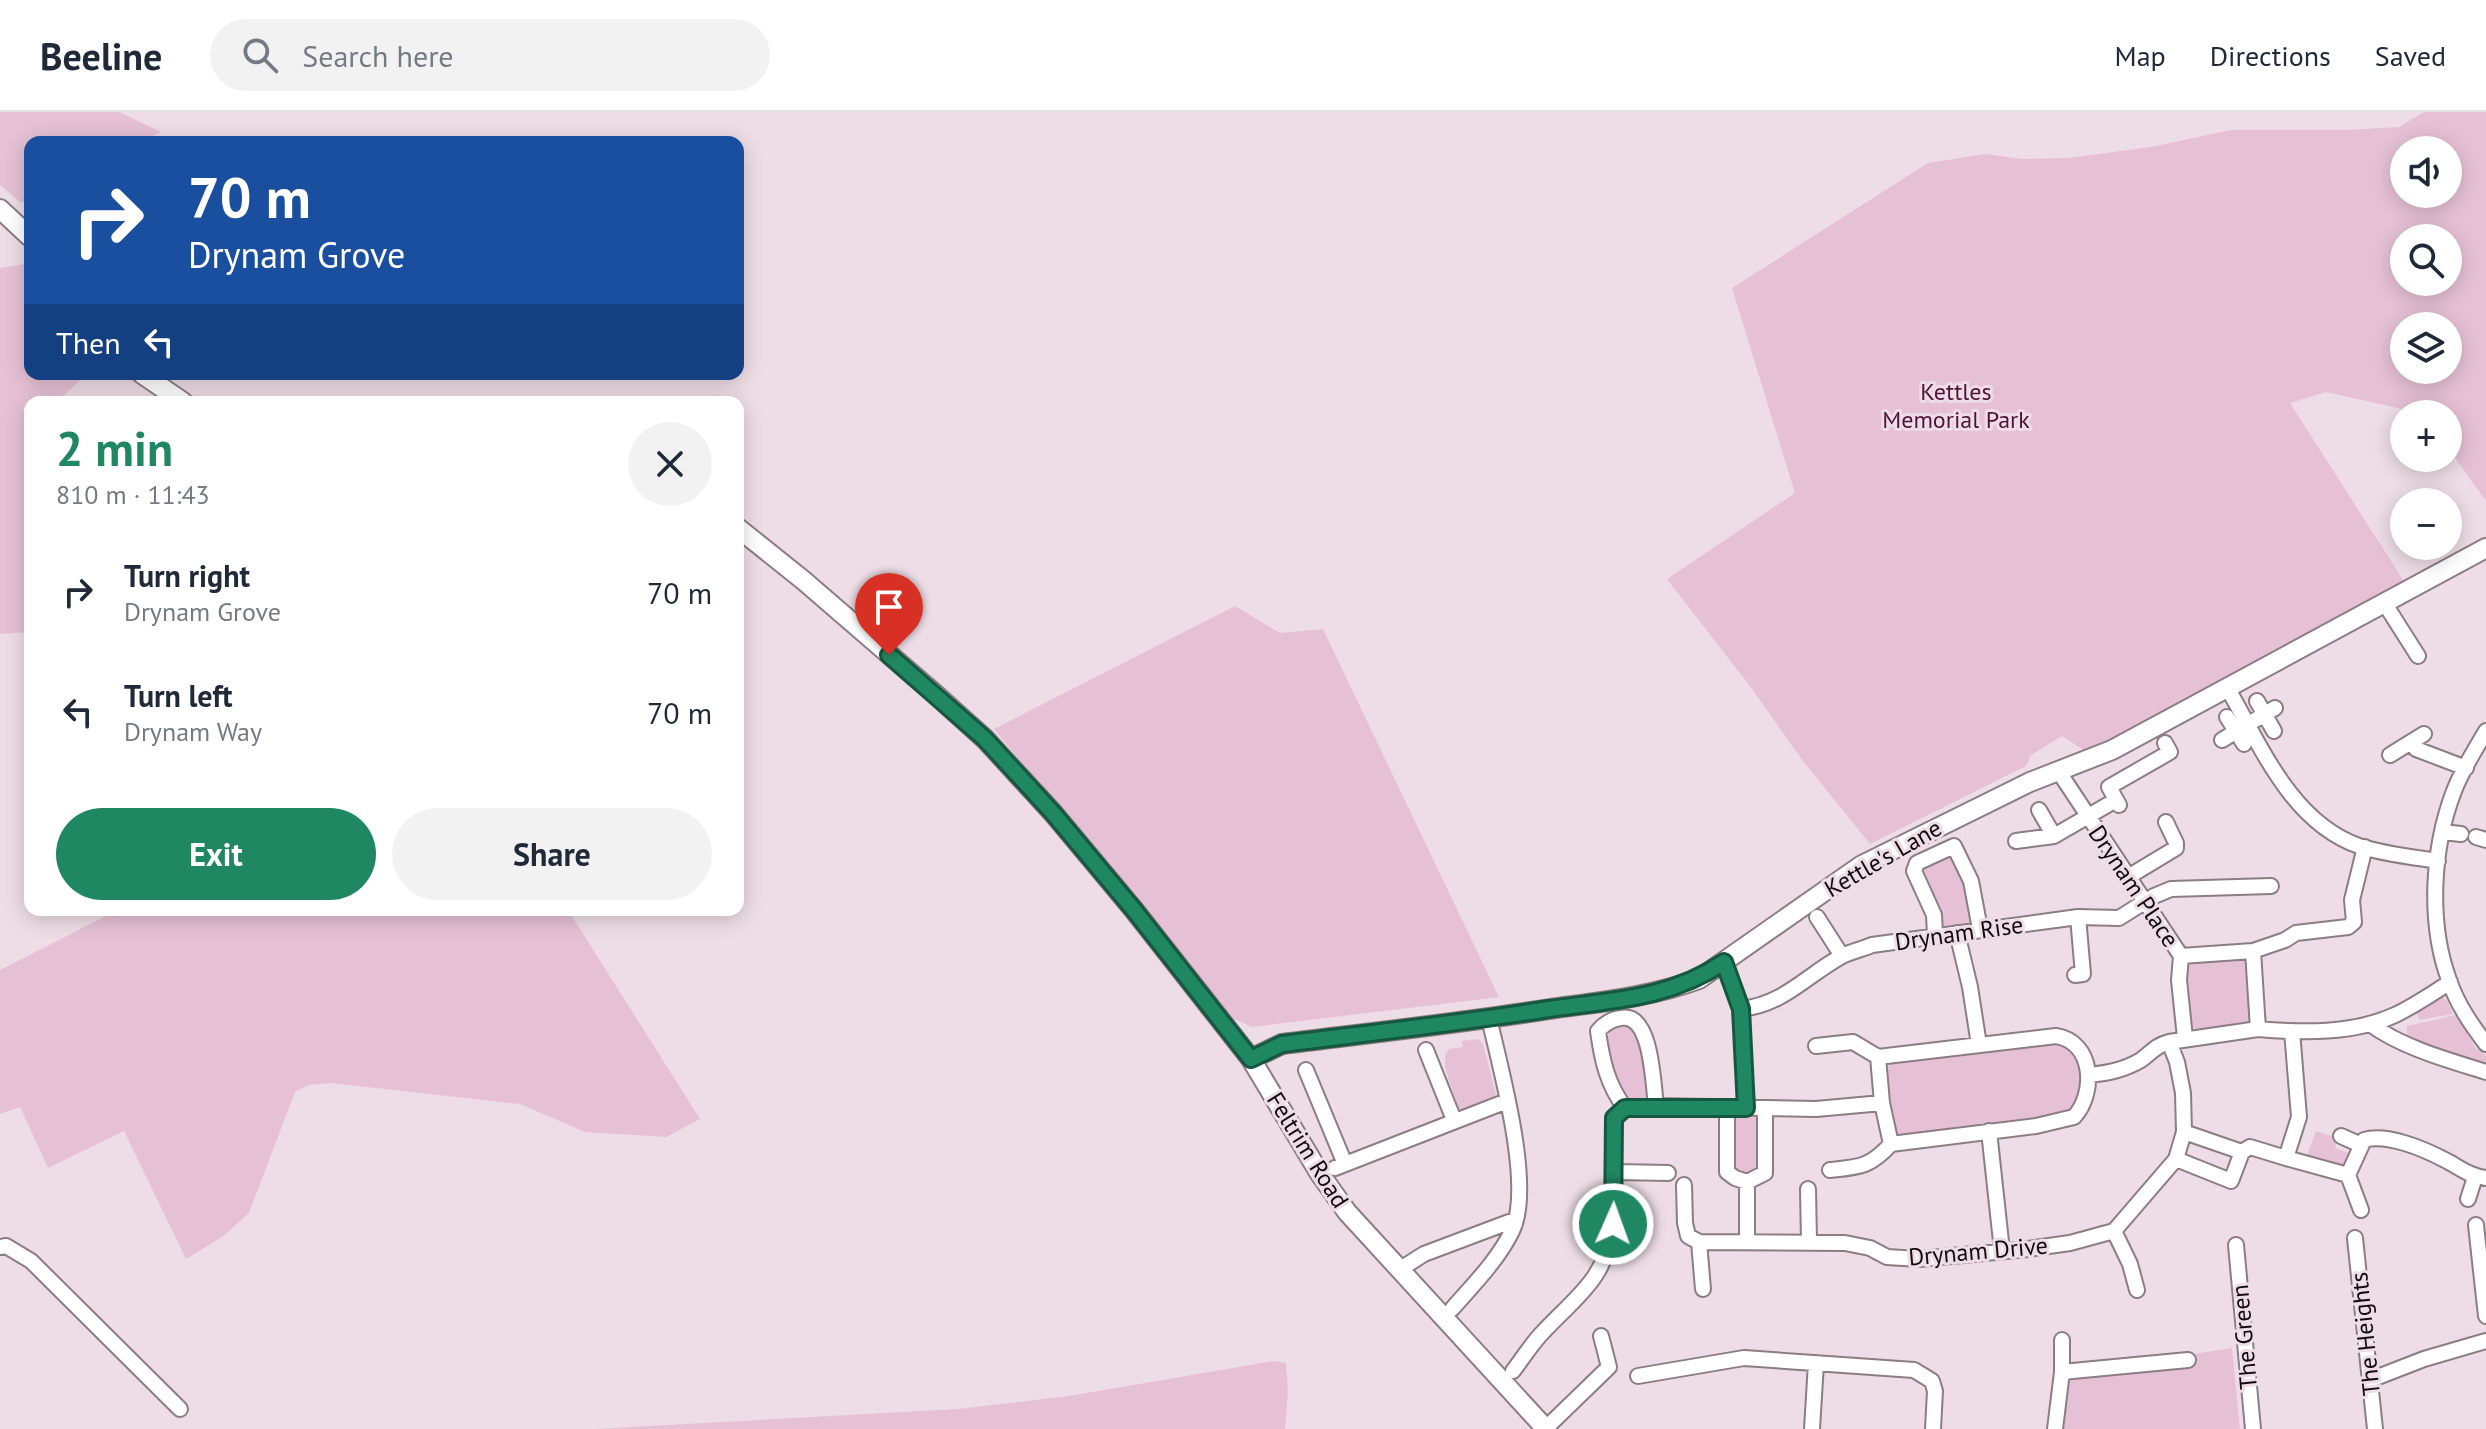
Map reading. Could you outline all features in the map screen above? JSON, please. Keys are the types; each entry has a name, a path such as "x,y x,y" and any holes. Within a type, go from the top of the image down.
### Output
{"street":[{"path":"0,209 24,231"},
{"path":"151,380 174,396"},
{"name":"Feltrim Road","path":"744,533 803,580 985,739 1053,813 1251,1059 1347,1212 1546,1429"},
{"name":"Kettle's Lane","path":"1251,1059 1282,1044 1489,1018 1671,989 1699,979 1862,865 2030,782 2112,750 2486,548"},
{"path":"2385,604 2418,656"},
{"path":"2228,689 2243,733"},
{"path":"2222,740 2243,733 2265,708 2274,731"},
{"path":"2227,717 2243,733 2293,799 2322,827 2365,847 2438,861"},
{"path":"2486,731 2454,791 2443,832 2438,861 2437,922 2441,955 2450,982 2464,1013 2486,1044"},
{"path":"2390,755 2418,738 2416,749 2466,768"},
{"path":"2087,816 2117,803 2109,787 2170,752 2165,743"},
{"name":"Drynam Place","path":"2059,772 2181,956"},
{"name":"Drynam Place","path":"2039,810 2054,836"},
{"name":"Drynam Place","path":"2016,841 2054,836 2087,816"},
{"path":"2128,877 2176,848 2166,822"},
{"path":"2443,832 2474,837"},
{"path":"1935,935 1934,915 1914,871 1917,863 1954,846 1971,881 1980,929"},
{"path":"2185,1038 2179,980 2181,956 2253,951 2296,933 2348,927 2354,922 2352,900 2365,847"},
{"name":"Drynam Rise","path":"1741,1009 1767,1005 1790,993 1842,956 1872,945 2078,917 2119,918 2171,889 2271,886"},
{"path":"1817,917 1842,956"},
{"path":"2075,975 2083,974 2078,917"},
{"path":"1957,933 1979,1045"},
{"path":"2253,951 2258,1029"},
{"path":"1724,962 1741,1009 1746,1108"},
{"path":"2089,1075 2124,1069 2144,1058 2157,1046 2185,1038 2258,1029 2292,1031 2370,1024 2408,1009 2450,982"},
{"path":"1625,1108 1612,1091 1598,1031 1605,1023 1623,1017 1636,1019 1641,1026 1649,1052 1656,1106"},
{"path":"1452,1309 1497,1254 1515,1222 1519,1189 1507,1101 1489,1018"},
{"path":"2370,1024 2382,1033 2446,1060 2486,1072"},
{"path":"2286,1158 2299,1117 2292,1031"},
{"path":"1816,1046 1853,1042 1878,1057 2056,1036 2065,1037 2075,1044 2084,1057 2089,1075 2087,1100 2074,1117 2036,1126 1891,1144 1868,1165 1830,1170"},
{"path":"2137,1290 2130,1264 2114,1231 2176,1159 2184,1132 2181,1078 2169,1042"},
{"path":"1426,1050 1454,1120"},
{"path":"1878,1057 1882,1103 1891,1144"},
{"path":"1306,1070 1340,1166 1507,1101"},
{"path":"1513,1371 1541,1334 1589,1286 1600,1267 1610,1243 1613,1224 1614,1118 1625,1108 1816,1109 1882,1103"},
{"path":"1727,1107 1727,1172 1747,1182 1765,1173 1765,1109"},
{"path":"1989,1131 2002,1251"},
{"path":"2184,1132 2242,1152"},
{"path":"2341,1136 2361,1145"},
{"path":"2361,1210 2348,1175 2364,1140 2373,1137 2429,1153 2481,1177 2468,1199"},
{"path":"2176,1159 2231,1181 2242,1152 2250,1147 2348,1175"},
{"path":"1615,1172 1668,1173"},
{"path":"1747,1182 1747,1242"},
{"path":"1684,1185 1685,1223 1688,1236 1699,1242 1703,1289"},
{"path":"1808,1189 1809,1242"},
{"path":"1399,1270 1424,1254 1515,1222"},
{"path":"2476,1225 2486,1316"},
{"name":"Drynam Drive","path":"1699,1242 1857,1244 1887,1257 1959,1257 2070,1243 2114,1231"},
{"name":"The Heights","path":"2355,1238 2375,1429"},
{"name":"The Green","path":"2236,1245 2253,1429"},
{"path":"0,1247 6,1246 31,1261 180,1409"},
{"path":"1546,1429 1609,1367 1601,1336"},
{"path":"2055,1429 2062,1372 2062,1340"},
{"path":"2370,1380 2424,1359 2486,1341"},
{"path":"1638,1376 1744,1358 1914,1370 1932,1381 1935,1391 1933,1429"},
{"path":"2062,1372 2188,1360"},
{"path":"1812,1429 1816,1363"}],"green space":[{"path":"0,112 119,112 161,132 153,136 24,136 24,201 21,203 0,185"},
{"name":"Kettles Memorial Park","path":"2424,112 2486,112 2486,501 2462,468 2462,400 2390,400 2390,406 2326,392 2290,403 2405,583 2087,752 2062,736 2031,755 2026,766 1870,844 1803,761 1667,579 1795,493 1732,288 1928,163 1985,154 2023,159 2068,158 2151,147 2231,130 2399,127"},
{"path":"24,264 24,380 80,380 63,396 24,396 24,632 0,634 0,268"},
{"path":"1235,606 1280,633 1323,629 1499,997 1252,1027 1232,1018 994,729"},
{"path":"1947,854 1955,856 1964,876 1971,923 1946,928 1940,925 1919,868"},
{"path":"106,916 572,916 700,1119 666,1137 585,1132 520,1104 331,1083 308,1085 295,1092 249,1213 222,1237 186,1259 124,1131 48,1168 20,1107 0,1114 0,970"},
{"path":"2241,957 2248,962 2251,1020 2247,1025 2196,1031 2189,1018 2186,998 2189,961"},
{"path":"2441,995 2453,1014 2419,1020 2417,1011"},
{"path":"2456,1015 2477,1050 2486,1056 2486,1068 2406,1036 2407,1026"},
{"path":"1623,1025 1636,1027 1641,1037 1649,1092 1642,1102 1632,1102 1624,1097 1611,1068 1607,1036 1611,1030"},
{"path":"1478,1039 1483,1044 1496,1094 1491,1099 1459,1110 1445,1068 1445,1055 1449,1049 1463,1047 1462,1041"},
{"path":"2056,1043 2073,1051 2083,1084 2082,1098 2064,1116 1900,1138 1892,1132 1884,1072 1892,1062"},
{"path":"1738,1115 1757,1116 1761,1122 1760,1167 1756,1173 1740,1174 1735,1170 1733,1121"},
{"path":"2316,1131 2337,1138 2335,1148 2351,1154 2346,1164 2335,1166 2306,1158"},
{"path":"2232,1348 2240,1429 2059,1429 2064,1386 2073,1378 2187,1367 2188,1355"},
{"path":"1274,1361 1286,1363 1288,1391 1285,1429 596,1429 958,1409 1069,1396"}],"route":[{"path":"889,655 985,739 1053,813 1251,1059 1282,1044 1638,997 1699,979 1724,962 1741,1009 1746,1108 1625,1108 1614,1118 1612,1132 1615,1172 1613,1224"}]}
